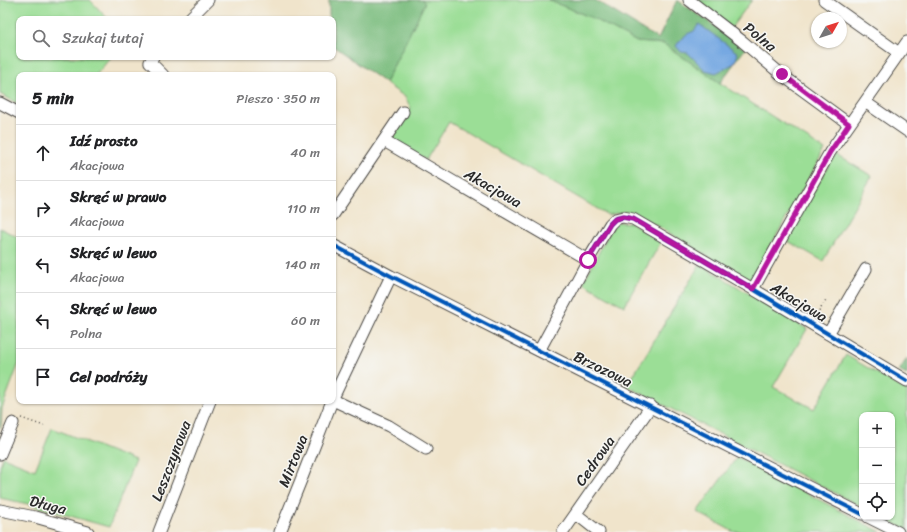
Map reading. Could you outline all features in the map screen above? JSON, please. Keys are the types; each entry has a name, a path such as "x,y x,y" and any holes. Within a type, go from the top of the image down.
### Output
{"street":[{"path":"192,16 208,0"},
{"path":"824,0 899,53"},
{"name":"Polna","path":"689,1 849,124"},
{"name":"Akacjowa","path":"753,289 830,152 907,42"},
{"path":"151,60 150,62 160,72"},
{"path":"865,102 907,131"},
{"path":"0,103 16,111"},
{"path":"336,211 404,112"},
{"name":"Akacjowa","path":"384,141 588,260"},
{"name":"Akacjowa","path":"539,351 588,260 610,224 615,219 623,217 633,219 907,381"},
{"name":"Brzozowa","path":"336,247 391,276 651,406 859,512"},
{"path":"828,334 866,269"},
{"name":"Mirtowa","path":"336,394 391,276"},
{"path":"336,401 389,426 426,449"},
{"name":"Leszczynowa","path":"159,532 209,404"},
{"name":"Mirtowa","path":"280,532 331,404"},
{"name":"Cedrowa","path":"564,532 651,406"},
{"path":"0,454 14,419"},
{"name":"Długa","path":"0,510 41,518 88,532"},
{"path":"576,514 599,532"},
{"path":"874,520 898,532"}],"path":[{"path":"812,324 827,298"},
{"path":"14,419 44,426"}],"green space":[{"path":"0,0 90,0 105,16 16,16 16,60 108,60 98,72 16,72 16,102 0,94"},
{"path":"329,0 422,0 425,3 385,83 336,48 336,16 329,16"},
{"path":"422,0 548,0 590,17 637,42 664,44 720,83 825,150 750,282 658,226 628,211 608,215 449,122 426,160 391,140 411,108 405,97 385,83 424,3"},
{"path":"548,0 595,0 658,39 677,0 745,49 720,83 664,44 637,42 590,17"},
{"path":"694,0 752,0 731,28"},
{"path":"835,154 872,176 823,261 786,240"},
{"path":"618,222 632,223 661,242 624,306 583,283 613,225"},
{"path":"0,228 16,236 16,371 2,408 0,428"},
{"path":"700,264 807,329 773,387 814,409 846,355 907,391 907,530 887,520 895,520 895,412 859,412 859,505 627,386"},
{"path":"907,358 907,375 899,371"},
{"path":"52,428 135,461 109,527 28,504 0,498 0,466 3,457 35,470"},
{"path":"737,457 881,532 734,532 697,512"}],"water":[{"path":"699,24 738,53 735,63 716,73 705,70 688,53 681,52 676,46 687,34 694,31"}],"cycle path":[{"path":"588,260 610,224 615,219 623,217 633,219 907,381"},
{"path":"336,247 391,276 859,512"}],"route":[{"path":"588,260 610,224 615,219 623,217 633,219 753,289 830,152 849,124 782,74"}]}
